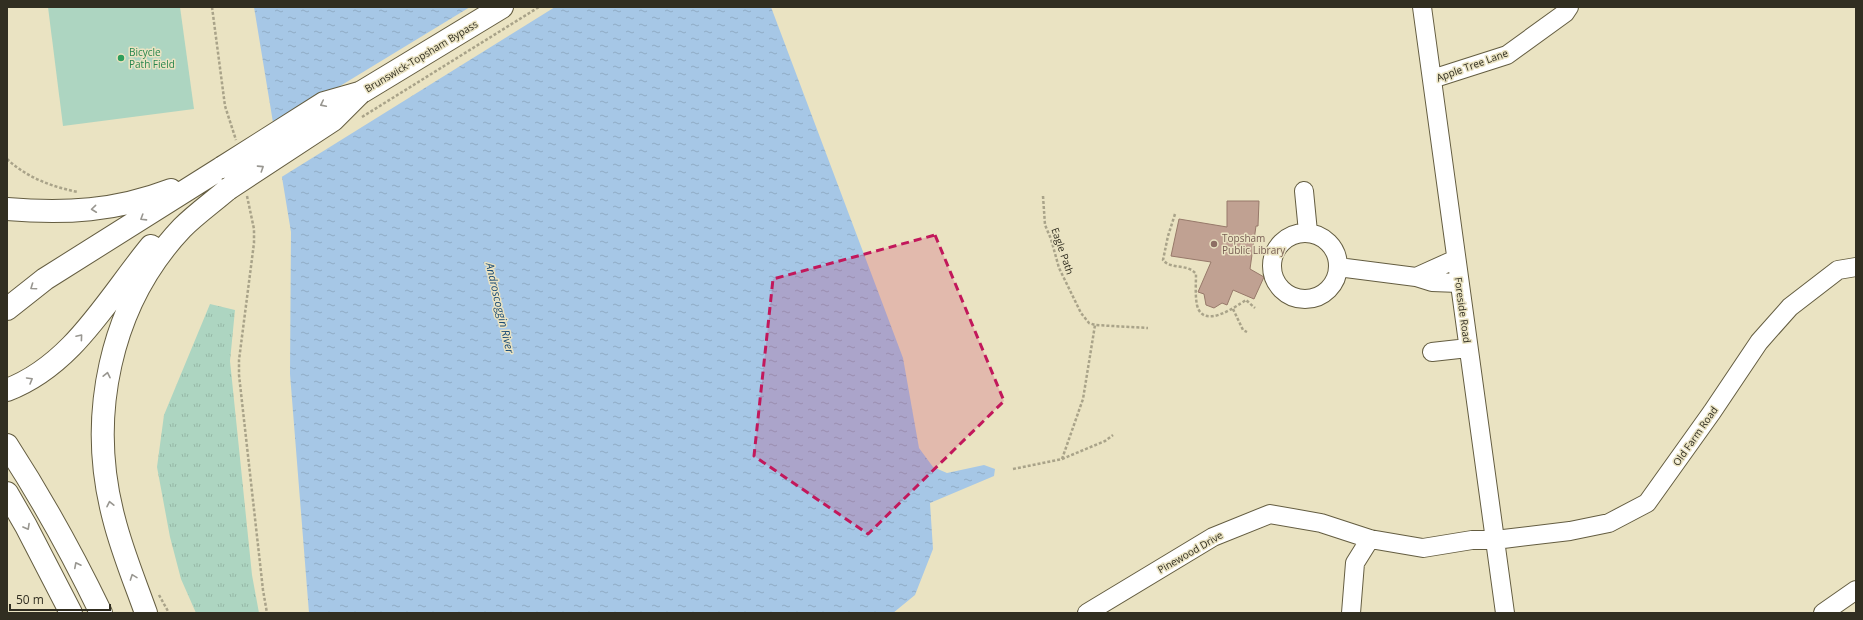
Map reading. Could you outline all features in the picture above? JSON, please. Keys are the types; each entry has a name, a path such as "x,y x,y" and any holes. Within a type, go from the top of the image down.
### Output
{"highway":[{"name":"Brunswick-Topsham Bypass","path":"360,93 502,7"},
{"path":"7,308 45,279 324,103 360,93"},
{"path":"146,613 121,542 109,498 103,444 104,400 107,377 117,338 127,313 147,276 164,251 182,229 333,120 360,93"},
{"path":"7,209 69,212 125,205 175,189 223,167"},
{"path":"7,390 36,376 75,343 148,250 170,225 210,193 237,190"},
{"path":"7,445 42,501 101,613"},
{"path":"7,493 39,550 71,613"}],"street":[{"name":"Foreside Road","path":"1422,7 1505,613"},
{"name":"Apple Tree Lane","path":"1432,80 1507,55 1565,13 1570,7"},
{"path":"1304,191 1308,232"},
{"path":"1308,232 1327,240 1337,257 1338,267 1332,286 1324,293 1305,299 1295,297 1278,285 1272,264 1277,249 1288,237 1297,233 1308,232"},
{"path":"1416,277 1456,259"},
{"path":"1338,267 1416,277 1432,282 1459,283"},
{"name":"Old Farm Road","path":"1495,540 1570,531 1609,523 1647,504 1759,342 1790,307 1838,270 1856,267"},
{"path":"1432,352 1468,348"},
{"name":"Pinewood Drive","path":"1087,613 1213,537 1270,514 1321,523 1370,539 1423,548 1472,540 1495,540"},
{"path":"1351,613 1355,563 1370,539"},
{"path":"1823,613 1856,590"}],"path":[{"path":"212,7 225,106 237,146"},
{"path":"358,120 539,7"},
{"path":"7,159 34,178 57,188 80,193"},
{"path":"237,190 254,229 254,243 239,360 239,375 263,590 267,613"},
{"name":"Eagle Path","path":"1043,196 1045,225 1051,239 1059,268 1082,313 1089,323 1095,325"},
{"path":"1175,214 1163,260 1172,265 1188,267 1196,274 1197,305 1200,311 1215,317 1233,309 1246,300 1255,308"},
{"path":"1233,309 1243,330 1247,332"},
{"path":"1062,459 1083,399 1095,325 1148,328"},
{"path":"1012,469 1062,459 1105,441 1114,435"},
{"path":"159,594 169,613"}],"highlighted area":[{"path":"935,235 1004,401 868,534 754,456 773,279"}],"green space":[{"name":"Bicycle Path Field","path":"48,7 180,7 194,109 63,126"},
{"path":"210,304 235,310 230,361 252,575 259,613 196,613 181,579 170,537 157,467 164,415"}],"water":[{"name":"Androscoggin River","path":"254,7 771,7 903,358 919,448 933,467 947,473 984,465 995,469 994,476 930,503 933,549 915,595 893,613 309,613 290,374 291,232"}],"pier":[{"path":"470,7 555,7 280,178 271,128"}],"building":[{"name":"Topsham Public Library","path":"1227,201 1259,201 1258,226 1256,226 1250,269 1264,277 1254,299 1233,290 1227,305 1222,303 1214,308 1206,305 1204,294 1198,292 1211,262 1171,256 1179,219 1227,227"}],"place":[{"name":"Bicycle Path Field","path":"121,58"},
{"name":"Topsham Public Library","path":"1214,244"}]}
